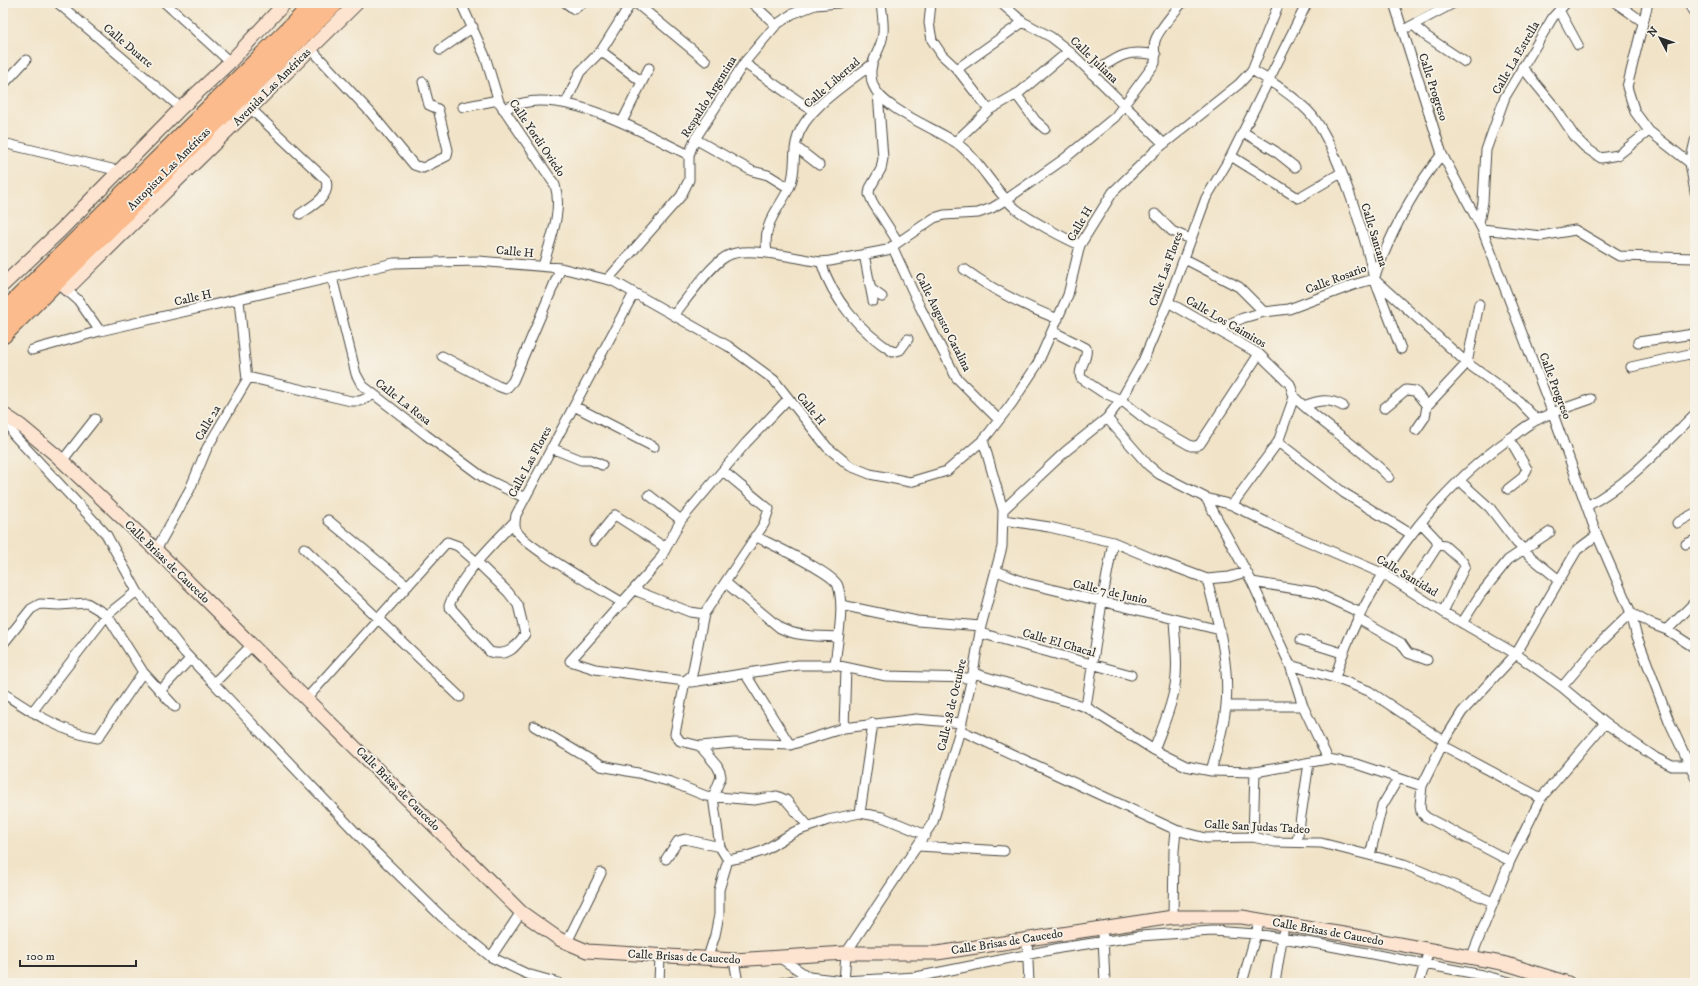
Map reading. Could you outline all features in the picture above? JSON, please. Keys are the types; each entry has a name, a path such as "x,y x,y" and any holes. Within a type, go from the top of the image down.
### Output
{"highway":[{"name":"Autopista Las Américas","path":"3,313 315,3"},
{"name":"Autopista Las Américas","path":"3,335 19,319 61,286 335,3"},
{"path":"3,339 19,319"}],"street":[{"name":"Calle Duarte","path":"58,3 182,108"},
{"path":"165,3 230,62"},
{"name":"Avenida Las Américas","path":"61,286 171,185 357,3"},
{"name":"Calle Yordi Oviedo","path":"461,3 486,56 498,100 555,185 559,197 553,230 543,266"},
{"path":"566,3 574,9 582,3"},
{"path":"566,103 580,72 601,51 631,3"},
{"path":"636,3 706,61"},
{"path":"752,3 776,25"},
{"name":"Respaldo Argentina","path":"608,279 681,196 689,180 689,155 695,139 744,63 776,25 792,14 815,5 839,3"},
{"path":"881,3 884,33 882,42 871,65 874,86 878,93 908,116 955,142 978,164 1017,210 1080,245"},
{"path":"931,3 929,23 932,40 942,55 957,69 990,110"},
{"name":"Calle Juliana","path":"1001,3 1023,22 1051,37 1069,51 1164,144"},
{"path":"674,315 716,265 727,256 739,252 767,253 821,262 887,250 934,218 944,215 978,213 992,208 1007,199 1064,159 1115,117 1152,67 1156,56 1154,48 1156,36 1182,3"},
{"name":"Calle H","path":"32,350 100,331 394,263 478,261 560,268 608,279 728,346 774,380 827,447 850,466 870,474 910,482 946,471 983,440 1037,365 1068,295 1080,245 1113,192 1164,144 1239,84 1252,70 1279,3"},
{"name":"Calle Las Flores","path":"1004,510 1066,451 1107,418 1121,400 1143,361 1168,302 1185,259 1190,240 1206,198 1231,156 1307,3"},
{"name":"Calle Progreso","path":"1394,3 1442,154 1481,226 1588,506 1597,535 1631,613 1636,634 1669,722 1695,776"},
{"path":"1402,31 1454,3"},
{"name":"Calle La Estrella","path":"1481,226 1486,150 1505,97 1522,67 1559,10 1566,3"},
{"path":"1616,3 1642,21"},
{"path":"1648,3 1642,21 1627,87 1635,112 1649,131 1690,163"},
{"path":"1688,3 1695,14"},
{"path":"3,285 230,62 284,4"},
{"path":"1559,10 1578,45"},
{"path":"957,69 1023,22"},
{"path":"1413,25 1430,39 1465,62"},
{"path":"440,50 473,27"},
{"path":"311,49 371,113 414,165 423,168 447,156 448,150 438,109 429,105 423,82"},
{"path":"601,51 642,82"},
{"path":"955,142 990,110 1016,94 1069,51"},
{"path":"1092,74 1111,61 1127,53 1140,52 1156,56"},
{"path":"3,85 26,60"},
{"path":"744,63 813,111"},
{"name":"Calle Libertad","path":"767,253 765,239 766,230 772,215 789,188 795,174 797,139 813,111 871,65"},
{"path":"1522,67 1545,94 1575,137 1600,158 1618,156 1649,131"},
{"path":"622,122 649,68"},
{"name":"Calle Santana","path":"1252,70 1269,80 1308,111 1329,141 1371,262 1374,279 1467,363 1518,400 1536,420"},
{"name":"Calle Augusto Catalina","path":"878,93 883,158 881,169 870,188 869,194 895,244 920,307 956,377 998,420"},
{"path":"1016,94 1035,120 1045,129"},
{"path":"463,107 498,100"},
{"path":"503,109 539,101 566,103 622,122 689,155"},
{"path":"250,108 326,180 328,186 322,199 300,214"},
{"path":"1243,132 1275,151 1295,168"},
{"path":"695,139 752,171 768,175 789,188"},
{"path":"1695,141 1690,163 1695,192"},
{"path":"3,143 120,171"},
{"path":"796,147 820,165"},
{"name":"Calle Rosario","path":"1217,329 1243,318 1264,312 1289,309 1356,284 1374,279 1383,254 1404,213 1426,174 1442,154"},
{"path":"1231,156 1298,198 1341,173"},
{"path":"1155,214 1172,231 1190,240"},
{"path":"1481,226 1541,236 1575,230 1619,256 1695,258"},
{"path":"864,254 871,289 877,299"},
{"path":"1185,259 1240,287 1264,312"},
{"path":"821,262 835,293 856,322 893,352 900,350 908,339"},
{"path":"442,356 506,389 512,381 560,268"},
{"path":"964,269 985,285 1024,306 1058,319"},
{"name":"Calle La Rosa","path":"332,277 356,374 362,385 373,395 484,478 525,498"},
{"path":"1374,279 1401,349"},
{"path":"61,286 78,300 100,331"},
{"name":"Calle Las Flores","path":"515,521 516,515 634,293"},
{"path":"239,300 247,377 351,401 360,401 373,395"},
{"name":"Calle Los Caimitos","path":"1168,302 1259,354 1290,384 1294,397"},
{"path":"1416,430 1425,417 1427,406 1467,363 1479,304"},
{"path":"1052,331 1086,348 1087,355 1080,372 1081,378 1102,392 1121,400 1149,422 1191,446 1200,444 1259,354"},
{"path":"1638,342 1695,333 1695,364"},
{"path":"1631,367 1695,349"},
{"name":"Calle 2a","path":"156,550 190,489 207,448 242,390 247,377"},
{"path":"1384,408 1406,390 1415,391 1427,406"},
{"path":"1232,505 1278,442 1294,397 1325,424 1373,460 1389,477"},
{"path":"788,399 746,443 681,520 659,561 570,661 594,669 692,682 746,675 758,671 798,665 835,666 886,676 973,676 1086,708 1154,750 1186,766 1211,771 1255,772 1328,759 1356,764 1422,786"},
{"path":"1304,406 1324,400 1330,400 1343,406"},
{"path":"1335,678 1342,653 1360,616 1384,574 1420,523 1460,481 1493,450 1509,438 1536,420 1591,400"},
{"path":"574,406 654,447"},
{"path":"1588,506 1607,495 1640,468 1695,414"},
{"path":"6,416 13,434 106,534 137,591 190,659 363,840 442,917 491,958 527,974 559,983"},
{"name":"Calle Brisas de Caucedo","path":"6,416 21,426 62,462 156,550 307,698 521,912 532,921 566,942 587,951 734,960 846,953 937,953 1171,917 1242,917 1507,964 1568,983"},
{"name":"Calle Santidad","path":"1107,418 1148,465 1159,474 1206,498 1232,505 1284,531 1384,574 1443,612 1516,654 1562,687 1606,723 1656,758 1672,766 1690,766"},
{"path":"62,462 95,419"},
{"path":"1508,489 1522,478 1527,469 1509,438"},
{"name":"Calle 28 de Octubre","path":"846,953 926,835 933,822 961,726 973,676 981,629 1002,547 1004,510 983,440"},
{"path":"1278,442 1344,493 1411,534"},
{"path":"551,448 581,460 591,460 602,465"},
{"path":"634,590 690,612 704,614 764,524 769,509 722,471"},
{"path":"1460,481 1490,508 1524,549 1559,580"},
{"path":"649,495 681,520"},
{"path":"1206,498 1252,582 1290,665 1303,706 1328,759"},
{"path":"1678,523 1695,513"},
{"path":"594,541 615,515 666,548"},
{"path":"328,520 408,586"},
{"path":"1004,520 1049,527 1113,542 1156,560 1207,578 1229,576 1246,572"},
{"path":"307,698 448,542 458,546 477,562 508,592 518,605 524,634 515,649 498,654 490,652 449,606 452,596 477,562 515,521"},
{"path":"515,521 517,531 538,550 623,603"},
{"path":"1420,523 1436,539 1438,544 1445,546 1464,562 1465,566 1443,612"},
{"path":"1462,623 1480,595 1508,560 1550,532"},
{"path":"1510,861 1426,817 1422,812 1420,805 1422,786 1443,743 1462,712 1516,654 1577,550 1597,535"},
{"path":"755,536 832,578 838,585 841,605 835,666"},
{"path":"1686,544 1695,540"},
{"path":"1086,708 1102,602 1113,542"},
{"path":"1409,590 1438,544"},
{"path":"304,548 460,696"},
{"name":"Calle 7 de Junio","path":"997,571 1026,584 1220,630"},
{"path":"1207,578 1220,630 1227,688 1224,722 1211,771"},
{"path":"1252,582 1315,592 1360,616 1401,643 1408,654 1427,660"},
{"path":"726,583 780,628 804,636 838,637"},
{"path":"32,712 107,615 137,591"},
{"path":"1667,630 1695,602"},
{"path":"3,644 6,633 31,608 40,604 59,605 87,603 107,615 143,672 175,707"},
{"name":"Calle El Chacal","path":"841,605 917,621 981,629 1093,665 1131,675"},
{"path":"1562,687 1594,649 1631,613 1649,623 1667,630 1695,648"},
{"name":"Calle San Judas Tadeo","path":"704,614 692,675 685,681 675,734 680,741 700,746 734,743 790,745 844,728 873,723 916,719 961,726 1176,830 1206,838 1253,837 1275,842 1321,843 1404,864 1493,902"},
{"path":"1154,750 1169,709 1174,690 1176,670 1174,619"},
{"path":"1301,640 1342,653"},
{"path":"214,683 252,645"},
{"path":"160,691 190,659"},
{"path":"1290,665 1335,678 1369,691 1443,743 1541,798"},
{"path":"844,728 846,668"},
{"path":"3,693 32,712 58,726 98,738 143,672"},
{"path":"746,675 790,745"},
{"path":"1226,706 1303,706"},
{"path":"860,813 873,723"},
{"path":"1471,958 1510,861 1541,798 1606,723"},
{"path":"534,726 601,766 638,773 672,782 713,797 754,800 777,796 786,800 809,827"},
{"path":"700,746 717,766 720,772 721,777 713,797 720,847 728,860 719,890 719,915 715,936 708,958"},
{"path":"1296,842 1309,763"},
{"path":"1253,837 1255,772"},
{"path":"1370,855 1382,806 1398,779"},
{"path":"728,860 763,851 794,832 828,820 860,813 882,816 926,835"},
{"path":"1170,933 1176,830"},
{"path":"666,859 678,841 685,838 720,847"},
{"path":"918,846 1004,851"},
{"path":"566,942 601,872"},
{"path":"491,958 521,912"},
{"path":"1242,983 1260,920"},
{"path":"1275,983 1284,924"},
{"path":"1103,928 1105,983"},
{"path":"781,983 809,977 844,982 917,980 941,971 1060,948 1170,933 1212,931 1256,934 1282,938 1482,975 1514,983"},
{"path":"1027,939 1029,983"},
{"path":"1418,983 1429,950"},
{"path":"844,982 846,953"},
{"path":"937,953 941,971"},
{"path":"659,983 660,956"},
{"path":"780,958 809,977"},
{"path":"734,960 738,983"}]}
